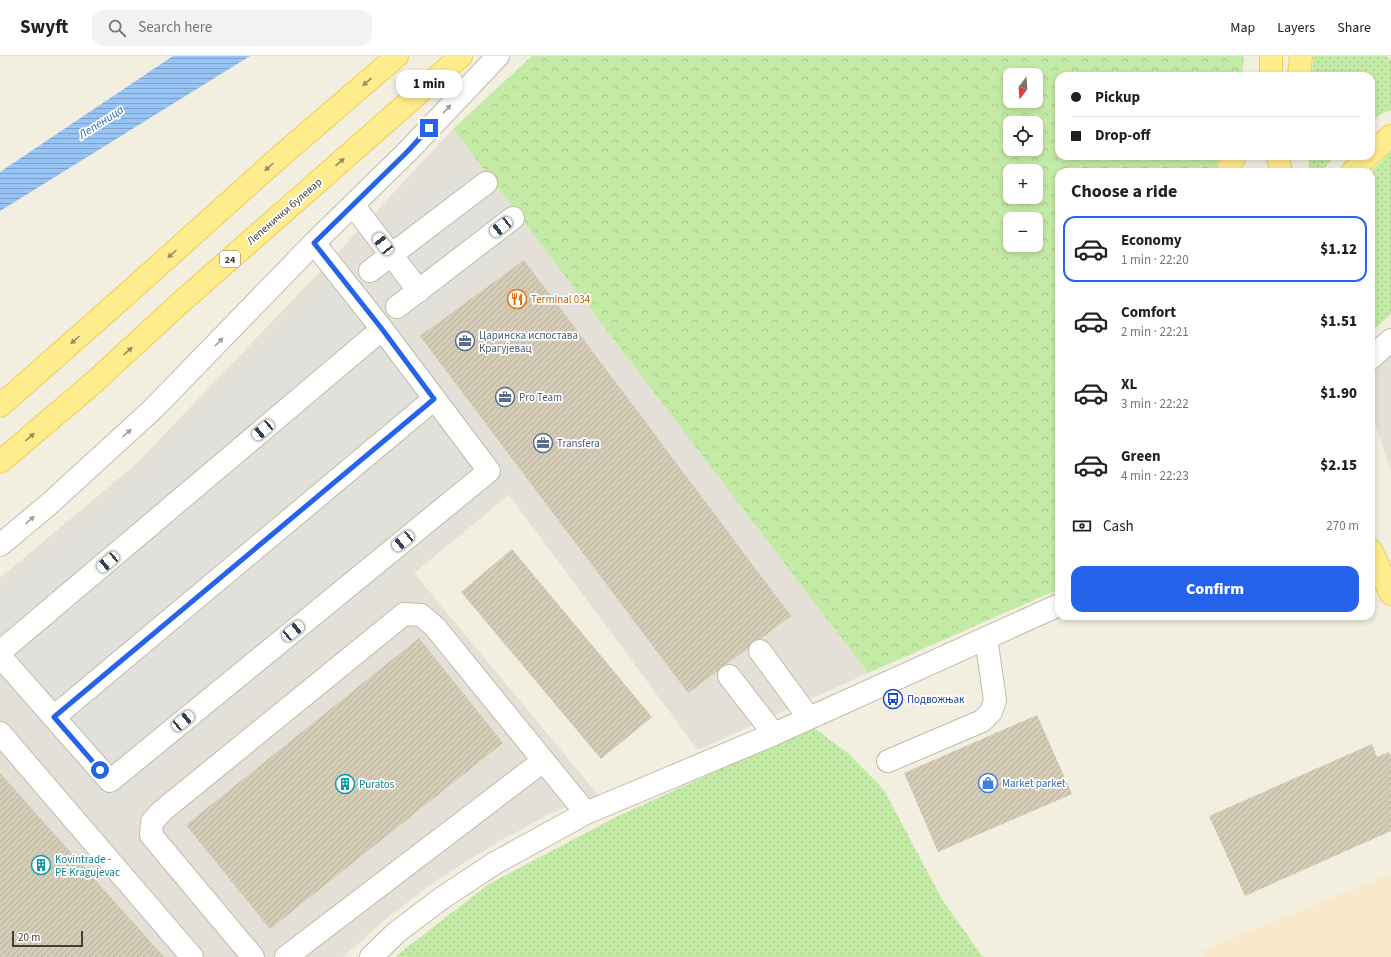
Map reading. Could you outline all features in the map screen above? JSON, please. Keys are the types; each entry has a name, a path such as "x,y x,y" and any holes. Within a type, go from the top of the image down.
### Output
{"main road":[{"path":"0,406 275,161 397,56"},
{"name":"Лепенички булевар","path":"0,462 92,384 180,303 461,56"},
{"path":"1271,56 1271,72"},
{"path":"1299,72 1301,56"},
{"path":"1375,150 1391,136"},
{"path":"1356,168 1364,160"},
{"path":"1375,559 1391,594"}],"street":[{"path":"0,545 48,505 153,410 314,243 408,151 498,56"},
{"path":"370,272 486,183"},
{"path":"353,205 419,291"},
{"path":"398,307 513,218"},
{"path":"0,656 110,781 488,471 382,329 314,243"},
{"path":"0,652 382,329"},
{"path":"1375,354 1391,340"},
{"path":"54,717 434,399"},
{"path":"371,957 397,932 442,898 495,862 586,813 774,734 1055,607"},
{"path":"254,957 151,836 152,822 162,811 404,614 421,615 435,627 586,813"},
{"path":"888,761 982,721 990,712 995,700 986,638"},
{"path":"760,651 809,718"},
{"path":"729,676 774,734"},
{"path":"0,733 192,957"},
{"path":"286,957 543,761"}],"shaded area":[{"path":"453,129 868,673 698,750 509,495 414,573 599,796 551,813 493,845 437,880 388,917 343,957 0,957 0,578 136,464 329,262"},
{"path":"470,163 529,239 413,328 354,251"},
{"path":"350,255 517,475 112,810 0,686 0,593 142,474"},
{"path":"1391,346 1391,471 1375,424 1375,360"},
{"path":"1391,874 1391,957 1204,957 1202,950"}],"green space":[{"path":"532,56 1244,56 1242,72 1055,72 1055,160 1218,160 1216,168 1055,168 1055,591 868,673 453,129"},
{"path":"1314,56 1386,56 1391,61 1391,110 1381,114 1375,119 1375,72 1312,72"},
{"path":"1391,151 1391,314 1375,328 1375,168"},
{"path":"1308,160 1332,160 1324,168 1310,168"},
{"path":"813,727 850,755 884,790 943,901 983,957 396,957 489,884 616,817"}],"water":[{"name":"Лепеница","path":"173,56 250,56 0,211 0,172"}],"building":[{"path":"524,260 791,616 688,693 420,336"},
{"path":"512,549 652,717 601,759 461,592"},
{"name":"Puratos","path":"419,638 503,743 270,929 186,825"},
{"name":"Market parket","path":"1037,715 1072,794 938,852 904,773"},
{"path":"1372,744 1377,757 1389,752 1391,757 1391,831 1245,896 1209,816"},
{"name":"Kovintrade - PE Kragujevac","path":"0,773 164,957 0,957"}],"place":[{"name":"Terminal 034","path":"517,299"},
{"name":"Царинска испостава Крагујевац","path":"465,341"},
{"name":"Pro Team","path":"505,397"},
{"name":"Transfera","path":"543,443"},
{"name":"Подвожњак","path":"893,699"},
{"name":"Market parket","path":"988,783"},
{"name":"Puratos","path":"345,784"},
{"name":"Kovintrade - PE Kragujevac","path":"41,865"}],"route":[{"path":"100,770 54,717 434,399 382,329 314,243 408,151 429,128"}]}
